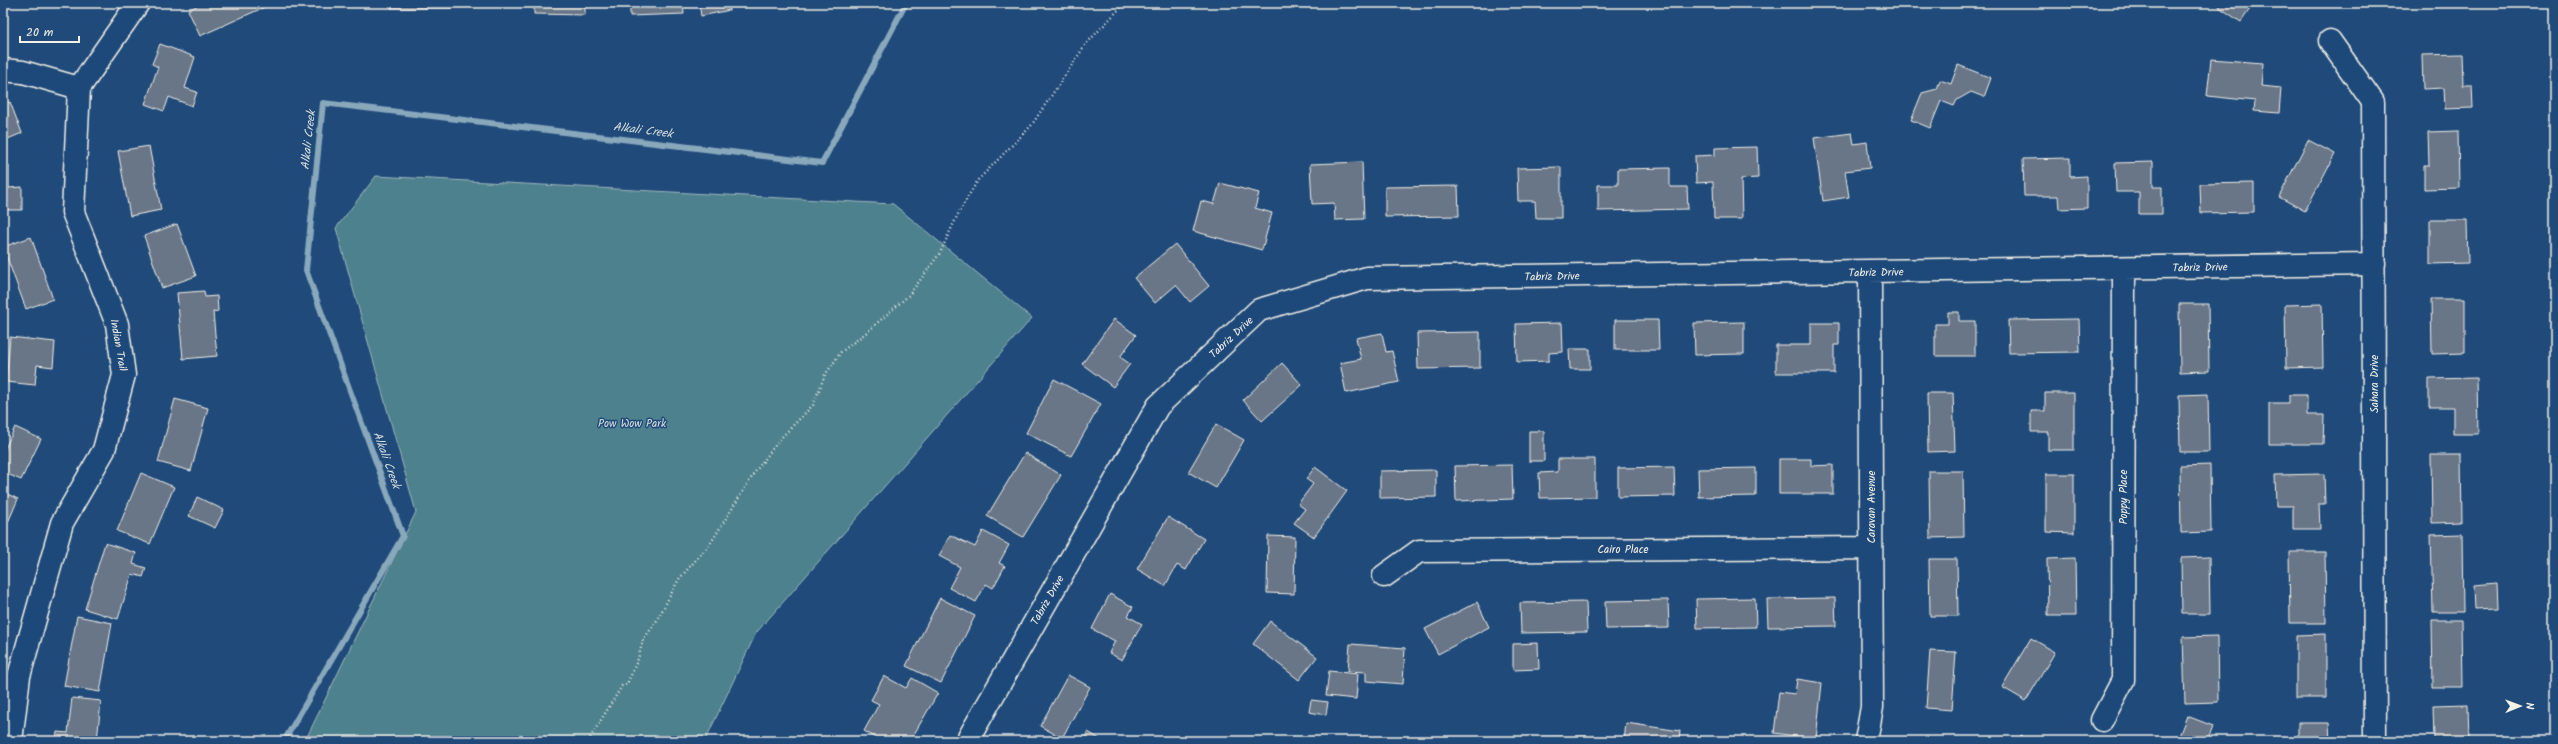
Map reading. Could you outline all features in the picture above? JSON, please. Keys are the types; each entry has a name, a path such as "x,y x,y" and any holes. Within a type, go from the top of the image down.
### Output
{"street":[{"path":"3,70 23,72 79,88 138,3"},
{"name":"Sahara Drive","path":"2330,41 2373,102 2375,741"},
{"name":"Indian Trail","path":"11,741 19,676 62,524 104,450 124,375 117,324 73,212 79,88"},
{"name":"Tabriz Drive","path":"968,741 1158,406 1260,310 1367,278 2124,269 2374,264"},
{"name":"Poppy Place","path":"2102,720 2123,680 2124,269"},
{"name":"Caravan Avenue","path":"1866,741 1872,707 1870,272"},
{"name":"Cairo Place","path":"1384,576 1419,551 1871,548"}],"path":[{"path":"588,741 622,686 627,684 638,659 643,640 656,622 679,579 710,544 752,477 780,439 813,405 825,375 842,352 867,332 913,289 940,253 959,212 978,180 1031,126 1086,44 1125,3"}],"green space":[{"name":"Pow Wow Park","path":"376,176 893,204 1032,318 756,633 705,741 305,741 416,512 336,228"}],"building":[{"path":"203,3 265,3 267,6 200,36 188,10"},
{"path":"391,3 452,3 452,8 391,8"},
{"path":"534,3 585,3 585,15 534,14"},
{"path":"630,3 683,3 684,14 630,16"},
{"path":"699,3 728,3 730,10 701,16"},
{"path":"2222,3 2254,3 2241,22 2219,7"},
{"path":"160,44 195,57 185,88 197,92 192,106 169,97 164,111 145,104 158,67 152,64"},
{"path":"2462,54 2463,85 2472,85 2473,108 2445,109 2444,88 2423,89 2422,55"},
{"path":"2211,59 2263,63 2261,86 2281,88 2279,113 2254,111 2255,101 2207,96"},
{"path":"1958,65 1991,78 1984,97 1971,92 1957,100 1954,106 1941,101 1930,128 1911,120 1922,93 1937,89 1940,80 1951,84"},
{"path":"10,102 22,133 3,141 3,105"},
{"path":"2458,131 2459,188 2424,189 2424,165 2429,165 2428,132"},
{"path":"1852,133 1854,144 1867,142 1870,168 1845,171 1849,197 1823,201 1814,138"},
{"path":"2308,140 2335,154 2305,211 2279,197"},
{"path":"149,146 161,210 130,216 118,151"},
{"path":"1757,147 1758,178 1741,179 1742,219 1714,219 1713,182 1696,183 1695,156 1715,155 1715,148"},
{"path":"2070,158 2070,177 2087,176 2087,208 2059,209 2058,196 2024,196 2023,159"},
{"path":"1362,162 1364,219 1335,220 1334,203 1312,204 1310,164"},
{"path":"2153,162 2153,187 2162,187 2162,214 2139,214 2139,192 2116,192 2115,163"},
{"path":"9,165 9,188 22,187 22,210 3,210 3,166"},
{"path":"1561,167 1561,218 1536,218 1535,201 1518,201 1517,168"},
{"path":"1670,168 1670,187 1687,187 1688,209 1598,211 1598,185 1618,185 1618,169"},
{"path":"1220,183 1259,193 1255,208 1272,213 1262,250 1193,231 1201,201 1214,204"},
{"path":"2254,183 2254,212 2201,213 2200,184"},
{"path":"1458,186 1459,216 1385,217 1385,187"},
{"path":"2430,220 2467,220 2468,263 2430,264"},
{"path":"177,224 196,276 162,288 144,236"},
{"path":"31,237 53,299 26,309 3,247"},
{"path":"1175,244 1209,286 1190,302 1176,285 1155,303 1134,278"},
{"path":"204,291 205,297 217,296 218,311 213,312 217,356 183,359 177,293"},
{"path":"2431,299 2465,299 2465,353 2432,354"},
{"path":"2179,304 2208,304 2209,371 2180,372"},
{"path":"2322,304 2323,367 2286,368 2285,305"},
{"path":"1948,312 1959,312 1959,321 1975,321 1975,356 1935,356 1935,324 1948,324"},
{"path":"1114,319 1136,335 1120,357 1130,364 1113,387 1082,364"},
{"path":"2079,319 2080,352 2009,353 2008,320"},
{"path":"1615,320 1658,320 1659,350 1615,350"},
{"path":"1744,322 1744,354 1695,355 1694,323"},
{"path":"1562,323 1563,352 1549,353 1549,361 1517,362 1516,324"},
{"path":"1811,323 1839,323 1839,345 1834,345 1834,373 1776,373 1776,345 1811,345"},
{"path":"1480,332 1480,368 1418,369 1417,333"},
{"path":"1382,333 1386,352 1392,351 1399,382 1346,393 1340,363 1361,359 1356,338"},
{"path":"10,337 55,342 53,367 37,365 35,385 6,382"},
{"path":"1569,349 1590,349 1590,369 1570,369"},
{"path":"1282,363 1302,385 1262,421 1243,400"},
{"path":"2477,378 2478,434 2453,434 2453,407 2429,407 2429,379"},
{"path":"1054,379 1101,404 1071,456 1026,433"},
{"path":"1927,393 1953,393 1955,451 1928,452"},
{"path":"2045,393 2074,393 2074,450 2048,450 2048,432 2031,432 2031,411 2045,411"},
{"path":"2208,394 2209,452 2180,452 2179,395"},
{"path":"2289,395 2307,395 2307,415 2324,415 2323,444 2269,444 2269,403 2289,403"},
{"path":"175,399 208,408 191,471 158,462"},
{"path":"1216,424 1244,440 1216,488 1188,472"},
{"path":"15,427 41,439 21,480 3,472 3,453"},
{"path":"1529,431 1544,431 1544,461 1529,461"},
{"path":"1025,453 1061,475 1023,537 987,516"},
{"path":"2431,455 2461,455 2462,522 2432,523"},
{"path":"1558,459 1595,459 1595,497 1540,498 1539,473 1558,472"},
{"path":"1779,459 1811,459 1811,466 1833,465 1833,494 1779,494"},
{"path":"1512,465 1513,499 1456,501 1455,466"},
{"path":"2210,465 2211,532 2181,533 2180,466"},
{"path":"1315,467 1347,491 1314,537 1294,523 1305,509 1298,504 1313,484 1306,479"},
{"path":"1674,467 1675,496 1618,497 1618,468"},
{"path":"1756,468 1756,496 1699,497 1698,469"},
{"path":"1436,470 1436,497 1380,498 1380,471"},
{"path":"1929,471 1963,471 1964,537 1930,538"},
{"path":"141,473 174,487 150,544 117,531"},
{"path":"2046,474 2074,474 2074,533 2046,532"},
{"path":"2324,474 2325,504 2319,504 2320,529 2293,529 2293,506 2276,506 2275,475"},
{"path":"3,492 18,499 3,534"},
{"path":"197,497 224,510 215,528 189,516"},
{"path":"1168,517 1204,539 1186,570 1177,565 1165,586 1137,569"},
{"path":"983,531 1009,545 999,563 1005,566 993,588 986,584 976,602 949,588 960,567 939,556 950,535 975,547"},
{"path":"2462,534 2463,612 2433,612 2431,535"},
{"path":"1268,536 1295,537 1294,594 1267,593"},
{"path":"105,543 136,553 133,564 146,568 143,577 132,574 118,619 85,609"},
{"path":"2289,552 2325,552 2326,623 2290,623"},
{"path":"2209,557 2210,614 2182,614 2181,558"},
{"path":"2075,558 2076,616 2048,616 2047,559"},
{"path":"1929,559 1957,559 1958,616 1930,616"},
{"path":"2497,583 2498,608 2475,609 2474,585"},
{"path":"1110,594 1133,607 1128,616 1142,624 1122,660 1109,653 1115,641 1092,629"},
{"path":"940,598 975,616 941,683 906,666"},
{"path":"1755,598 1756,627 1697,628 1696,599"},
{"path":"1835,598 1836,626 1768,627 1767,599"},
{"path":"1668,600 1669,628 1606,629 1605,601"},
{"path":"1477,602 1489,627 1438,654 1425,629"},
{"path":"1586,602 1587,632 1521,633 1520,603"},
{"path":"77,616 112,623 100,692 64,686"},
{"path":"2432,620 2461,620 2462,687 2433,687"},
{"path":"1270,621 1317,657 1299,680 1253,644"},
{"path":"2326,634 2326,698 2296,698 2296,635"},
{"path":"2217,636 2218,702 2185,703 2183,637"},
{"path":"2031,638 2055,652 2026,701 2002,687"},
{"path":"1538,643 1539,669 1513,670 1513,644"},
{"path":"1350,644 1405,648 1403,684 1366,681 1366,672 1348,671"},
{"path":"1930,651 1956,652 1952,710 1926,708"},
{"path":"1329,671 1358,674 1356,699 1326,696"},
{"path":"1068,675 1090,687 1062,738 1040,726"},
{"path":"884,676 906,688 912,678 938,693 910,741 882,741 864,731 879,704 871,700"},
{"path":"1797,679 1822,683 1816,739 1774,733 1779,692 1795,694"},
{"path":"72,698 101,701 97,741 56,741 57,732 68,733"},
{"path":"1311,700 1328,702 1326,715 1309,712"},
{"path":"2468,704 2469,741 2434,741 2433,705"},
{"path":"2187,716 2213,726 2207,741 2177,741"},
{"path":"1626,723 1680,731 1679,741 1624,741"},
{"path":"2298,723 2329,723 2330,741 2298,741"},
{"path":"1088,732 1103,741 1082,741"},
{"path":"2022,735 2025,741 2013,741"},
{"path":"1602,736 1602,741 1542,741 1542,737"},
{"path":"1517,739 1518,741 1502,741"}],"waterway":[{"name":"Alkali Creek","path":"284,741 403,536 306,270 323,103 822,163 906,3"}]}
